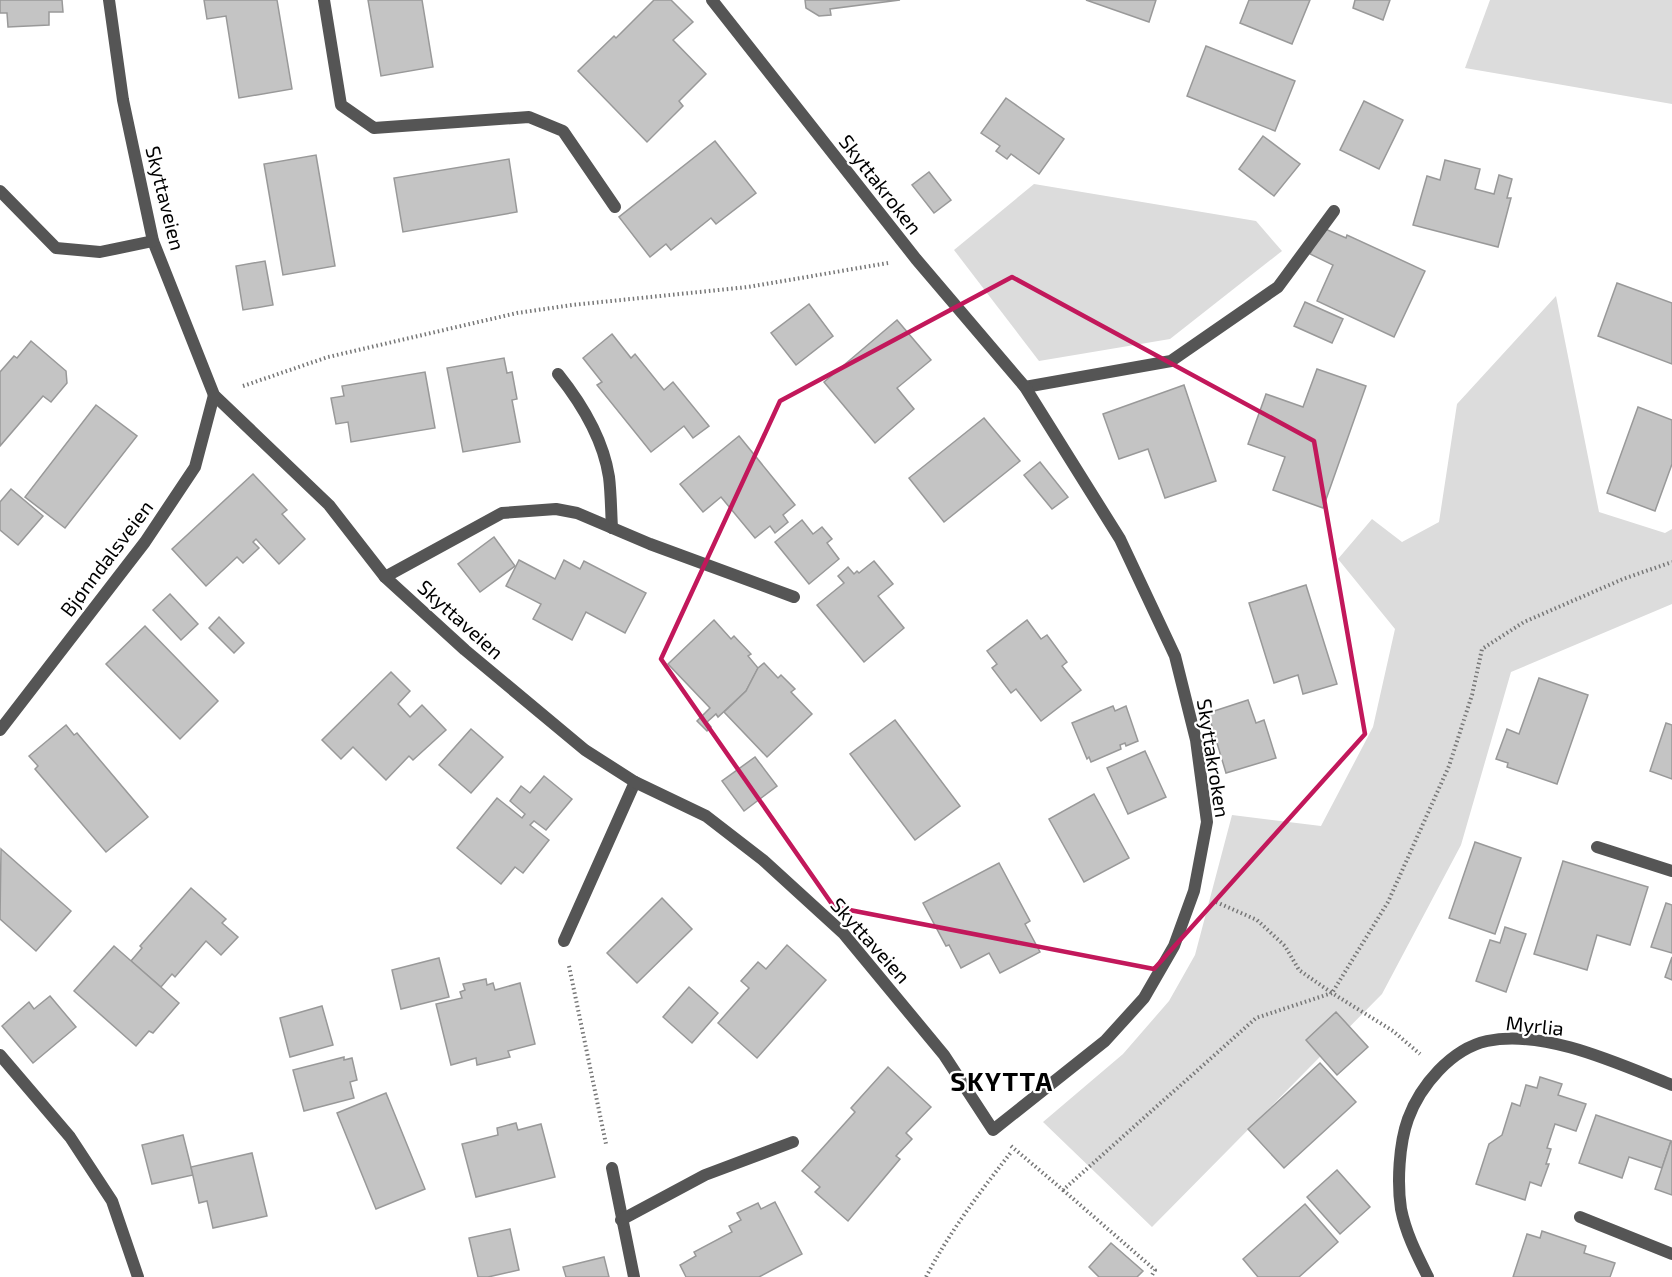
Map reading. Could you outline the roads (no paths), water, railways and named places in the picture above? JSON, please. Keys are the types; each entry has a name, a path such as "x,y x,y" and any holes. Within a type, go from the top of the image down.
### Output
{"street":[{"name":"Skyttaveien","path":"109,0 123,100 153,241 214,395 328,504 385,577 465,651 585,750 635,782 706,816 763,860 843,933 944,1055 993,1130"},
{"path":"324,0 341,105 374,128 529,117 563,131 615,207"},
{"name":"Skyttakroken","path":"712,0 916,259 1025,387 1120,539 1176,656 1196,740 1207,822 1194,891 1174,946 1144,998 1105,1041 993,1130"},
{"path":"0,191 56,248 100,252 153,241"},
{"path":"1025,387 1171,361 1278,287 1334,211"},
{"path":"558,374 578,400 603,449 609,478 612,528"},
{"name":"Bjønndalsveien","path":"0,730 145,542 195,467 214,395"},
{"path":"385,577 502,513 556,509 577,513 794,597"},
{"path":"564,941 635,782"},
{"path":"1597,847 1672,871"},
{"name":"Myrlia","path":"1428,1277 1408,1235 1401,1209 1400,1159 1407,1120 1416,1101 1439,1071 1454,1057 1486,1041 1526,1040 1567,1047 1672,1085"},
{"path":"0,1055 70,1137 112,1201 138,1277"},
{"path":"621,1220 705,1175 793,1142"},
{"path":"612,1168 634,1277"},
{"path":"1581,1217 1672,1254"}],"district":[{"name":"SKYTTA","path":"1002,1080"}]}
